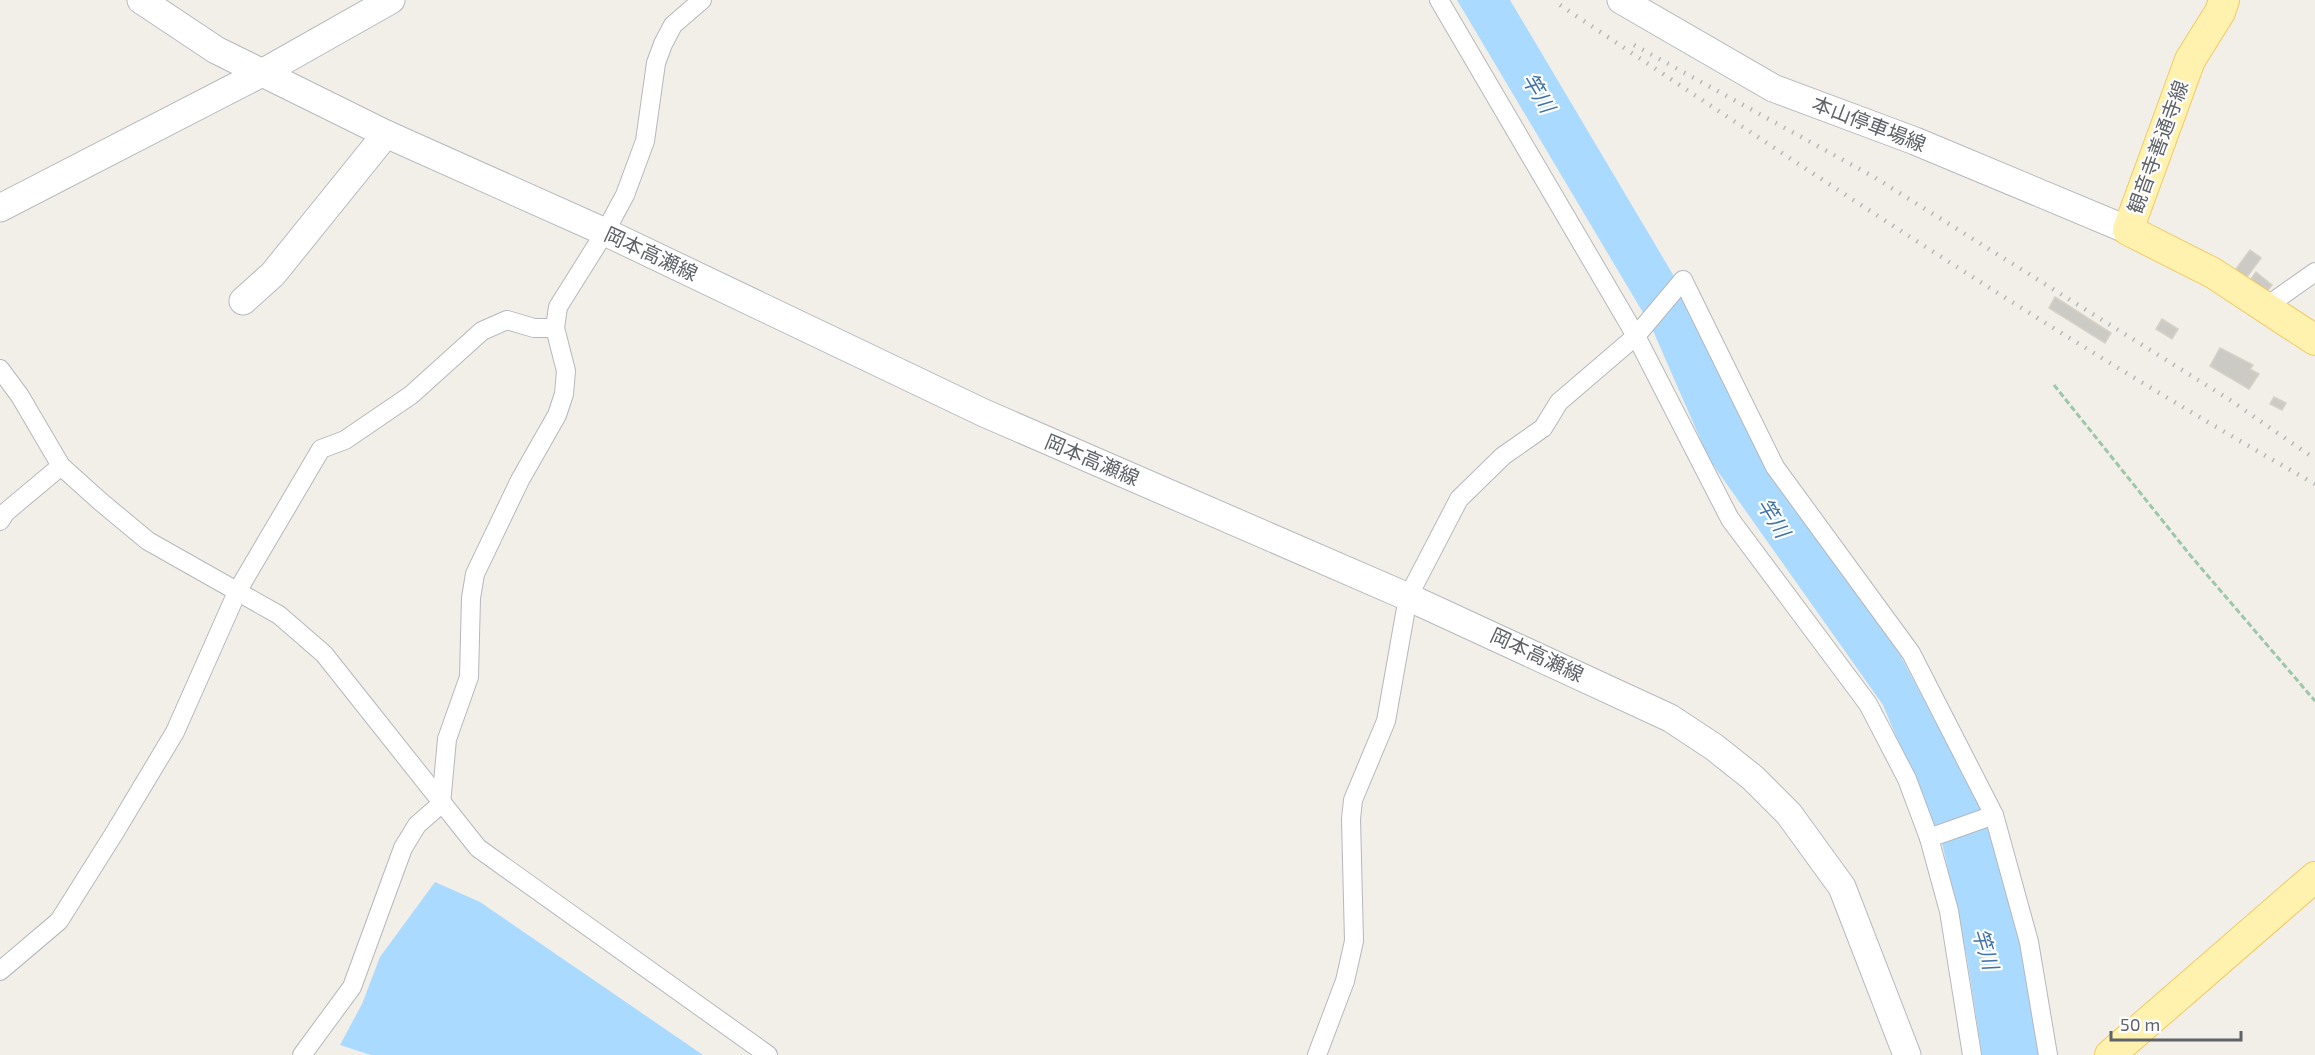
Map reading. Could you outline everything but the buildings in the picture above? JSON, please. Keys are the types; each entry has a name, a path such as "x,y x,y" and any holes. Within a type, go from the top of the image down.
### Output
{"main road":[{"name":"岡本高瀬線","path":"141,0 216,50 260,74 386,134 605,232 984,413 1408,597 1670,718 1714,747 1753,778 1789,814 1842,887 1907,1055"},
{"path":"0,208 260,74 392,0"},
{"name":"本山停車場線","path":"1621,0 1773,88 1916,141 2128,230"},
{"name":"観音寺善通寺線","path":"2224,0 2220,12 2190,60 2128,230 2213,273 2315,339"},
{"path":"243,301 273,274 386,134"},
{"path":"2110,1055 2315,877"}],"street":[{"path":"302,1055 352,987 403,848 417,825 441,804 447,739 470,677 471,598 475,574 520,480 556,415 564,394 566,371 555,327 558,308 625,195 645,141 657,63 663,44 673,25 702,0"},
{"path":"1439,0 1640,331 1730,519 1868,704 1907,779 1932,837 1949,911 1972,1055"},
{"path":"2267,306 2315,272"},
{"path":"1317,1055 1345,981 1354,941 1351,819 1353,800 1386,721 1408,597 1459,499 1503,456 1543,428 1558,402 1640,331 1683,280 1775,467 1911,653 1992,815 2029,942 2048,1055"},
{"path":"0,971 59,921 175,732 238,590 321,449 345,440 411,395 482,331 507,320 534,328 555,327"},
{"path":"0,369 21,396 61,466 148,541 279,615 324,654 478,848 768,1055"},
{"path":"0,521 6,512 61,466"},
{"path":"1932,837 1992,815"}],"path":[{"path":"2054,385 2190,555 2315,702"}],"water":[{"name":"竿川","path":"1457,0 1510,0 1675,278 1771,474 1888,632 1990,825 2029,977 2040,1055 1982,1055 1967,958 1941,838 1935,830 1883,705 1709,459 1651,326"},
{"path":"435,882 480,902 703,1055 371,1055 340,1045 362,1004 380,957"}],"railway":[{"path":"1560,5 1839,191 2027,312 2315,484"},
{"path":"1634,45 1874,177 2230,400 2315,459"}]}
